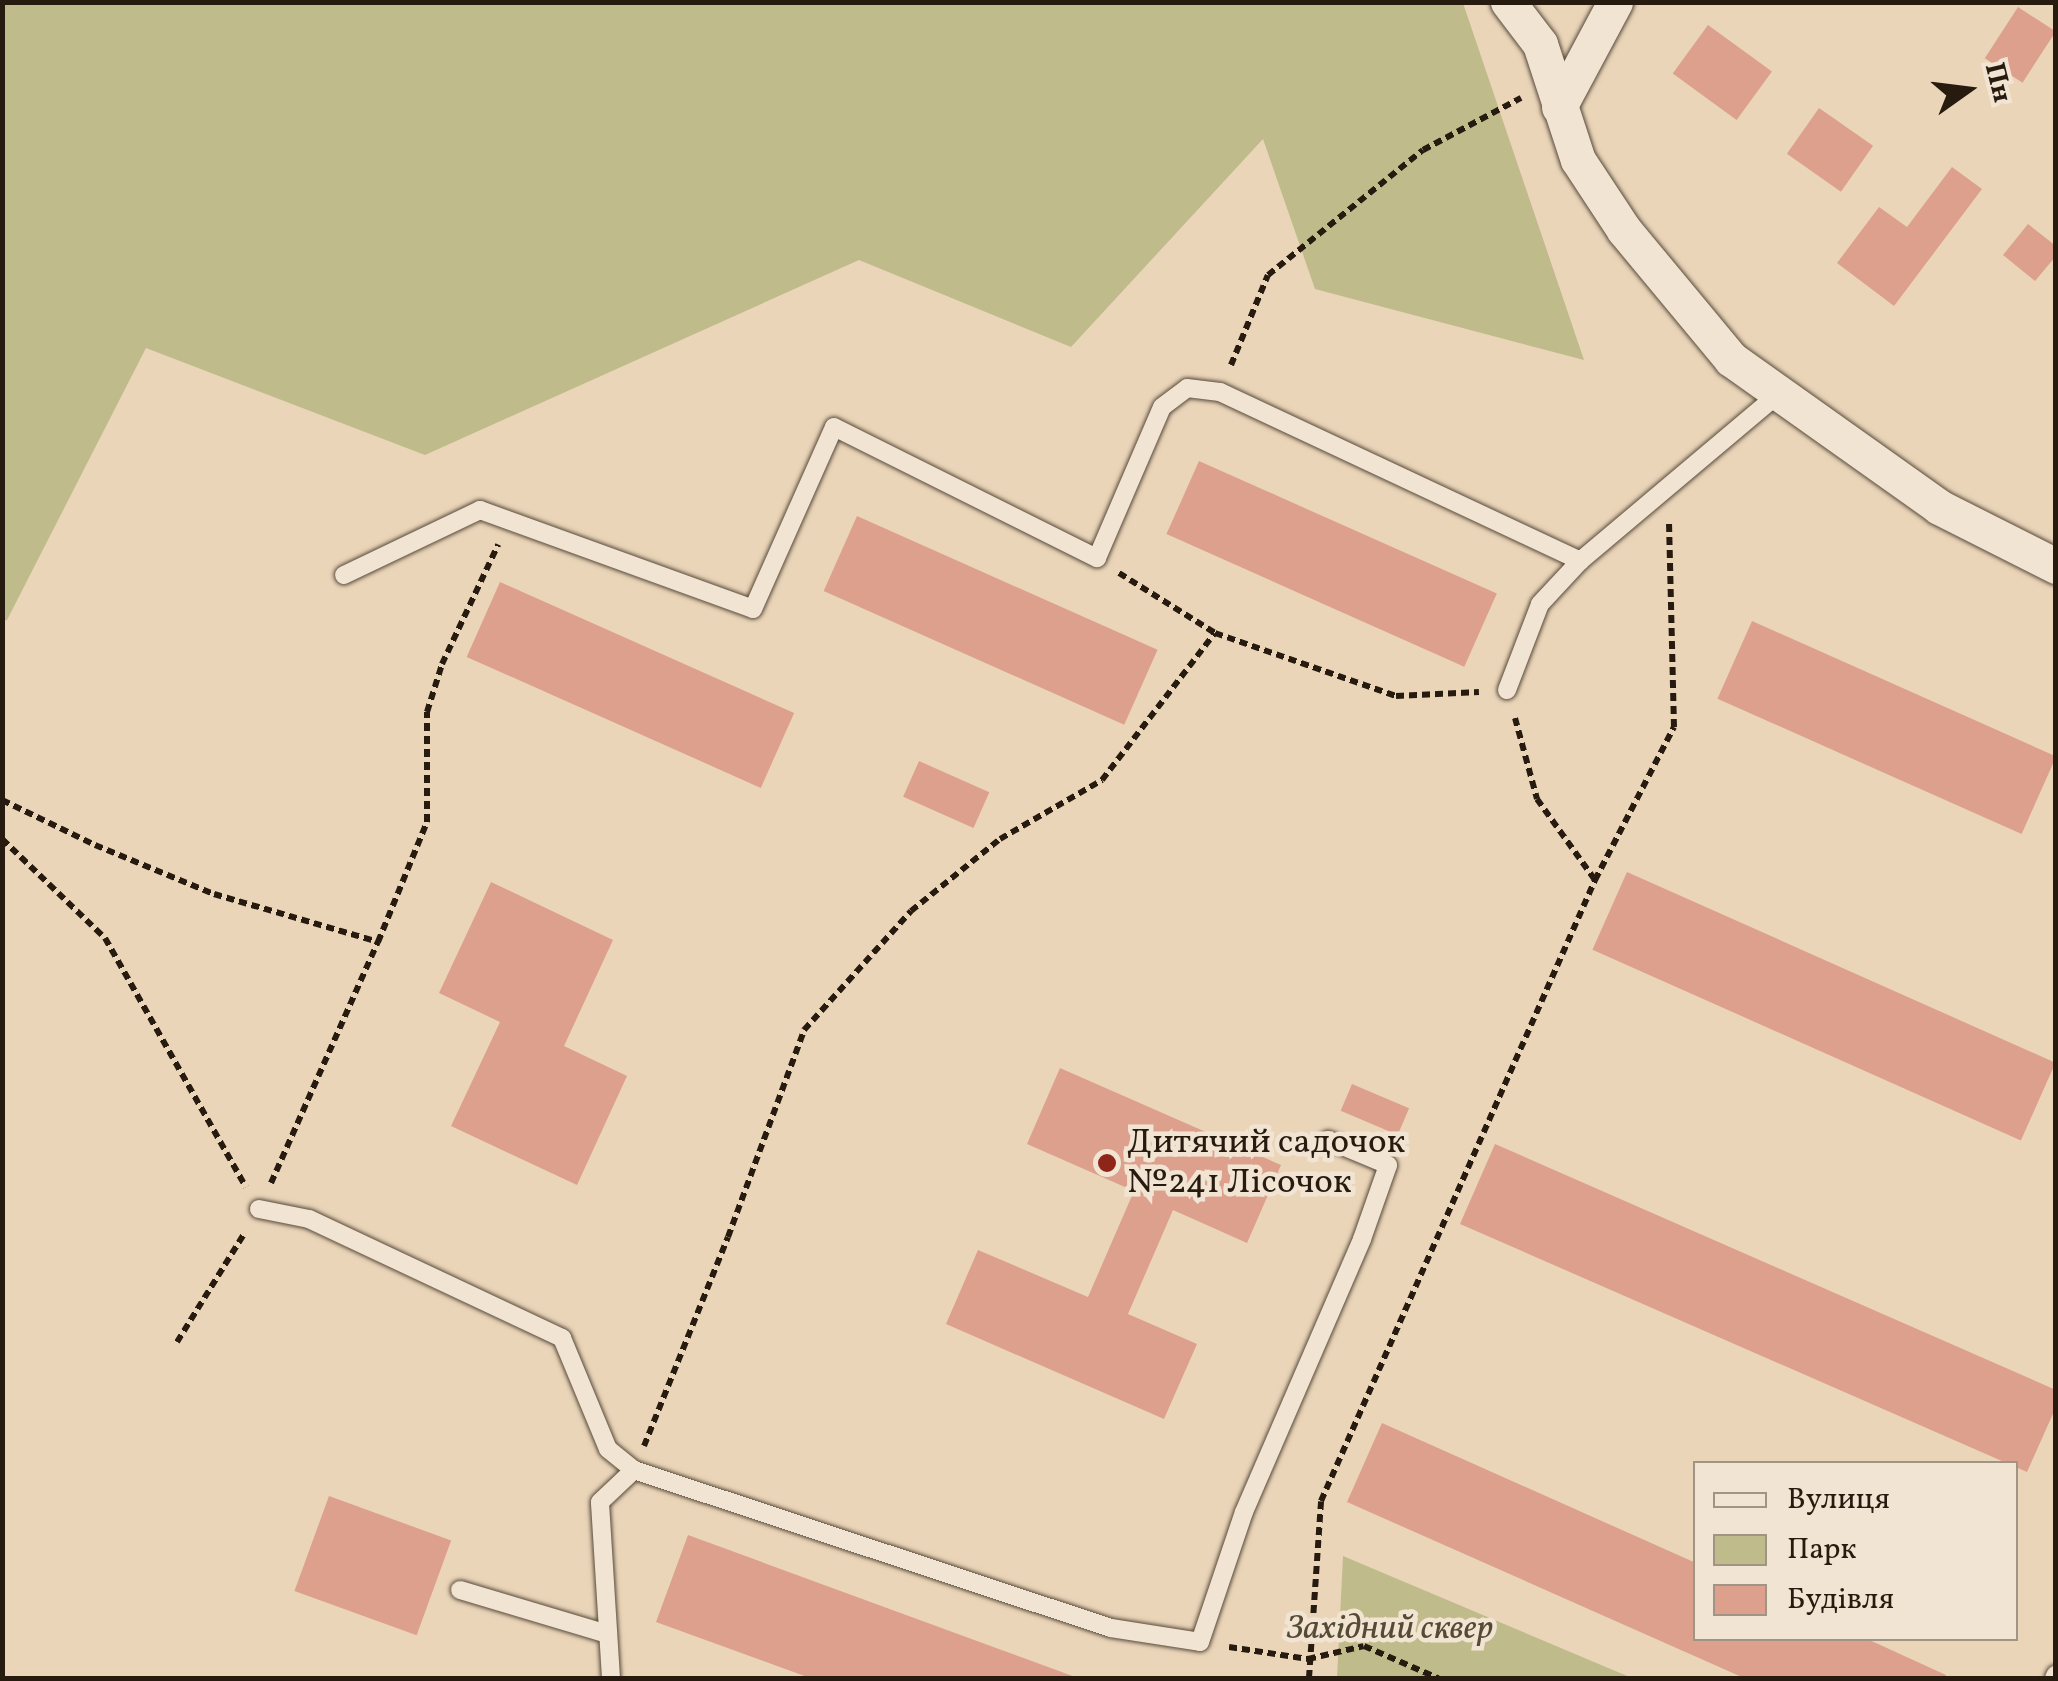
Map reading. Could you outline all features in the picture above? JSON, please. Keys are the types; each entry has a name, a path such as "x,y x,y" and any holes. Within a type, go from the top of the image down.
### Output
{"street":[{"path":"1508,2 1540,44 1578,160 1624,230 1731,359 1939,507 2056,566"},
{"path":"1556,94 1615,2"}],"lane":[{"path":"344,575 480,510 753,610 834,427 1097,558 1162,407 1186,388 1220,392 1580,561"},
{"path":"1508,690 1540,604 1580,561 1778,394"},
{"path":"259,1210 309,1219 562,1338 608,1449 634,1470 1111,1628 1200,1642 1244,1512 1362,1240 1388,1165 1328,1140"},
{"path":"611,1678 600,1502 634,1470"},
{"path":"460,1590 608,1634"}],"path":[{"path":"1220,392 1268,275 1423,150 1556,94"},
{"path":"1309,1678 1321,1501 1595,880 1674,726 1668,490"},
{"path":"177,1342 259,1210 427,822 427,712 442,664 509,521"},
{"path":"1097,558 1215,633 1396,696 1508,690 1537,800 1595,880"},
{"path":"634,1470 728,1237 804,1030 911,911 1000,838 1102,780 1215,633"},
{"path":"2,800 94,845 214,894 378,942"},
{"path":"2,839 105,938 259,1210"},
{"path":"1200,1642 1308,1659 1364,1646 1438,1678"}],"green space":[{"path":"3,2 1463,3 1584,360 1315,289 1263,139 1071,347 859,260 425,455 146,348 7,620 3,621"},
{"name":"Західний сквер","path":"1343,1556 1632,1678 1337,1678"}],"building":[{"path":"2018,7 2056,32 2023,83 1985,58"},
{"path":"1708,25 1772,71 1737,120 1673,74"},
{"path":"1819,108 1873,146 1841,192 1787,154"},
{"path":"1952,167 1982,189 1894,306 1837,263 1879,207 1907,227"},
{"path":"2028,224 2056,246 2056,256 2035,281 2003,255"},
{"path":"1199,461 1497,594 1464,667 1166,534"},
{"path":"857,516 1158,650 1124,725 824,591"},
{"path":"500,582 794,713 761,788 467,657"},
{"path":"1752,621 2056,756 2022,834 1717,699"},
{"path":"919,761 989,792 973,828 903,797"},
{"path":"1627,872 2055,1063 2021,1140 1592,950"},
{"path":"491,882 613,940 564,1046 627,1076 577,1185 451,1126 500,1022 439,993"},
{"path":"1060,1068 1281,1165 1247,1243 1173,1210 1128,1314 1197,1344 1164,1419 946,1324 978,1250 1088,1297 1134,1191 1027,1144"},
{"path":"1352,1084 1409,1108 1398,1135 1341,1111"},
{"path":"1495,1144 2056,1390 2056,1407 2027,1472 2018,1468 2018,1461 2002,1461 1460,1224"},
{"path":"1382,1423 1693,1562 1693,1641 1872,1641 1946,1675 1744,1678 1347,1502"},
{"path":"329,1496 451,1540 417,1635 294,1591"},
{"path":"688,1535 1078,1678 810,1678 656,1622"}],"place":[{"name":"Дитячий садочок №241 Лісочок","path":"1107,1163"}]}
